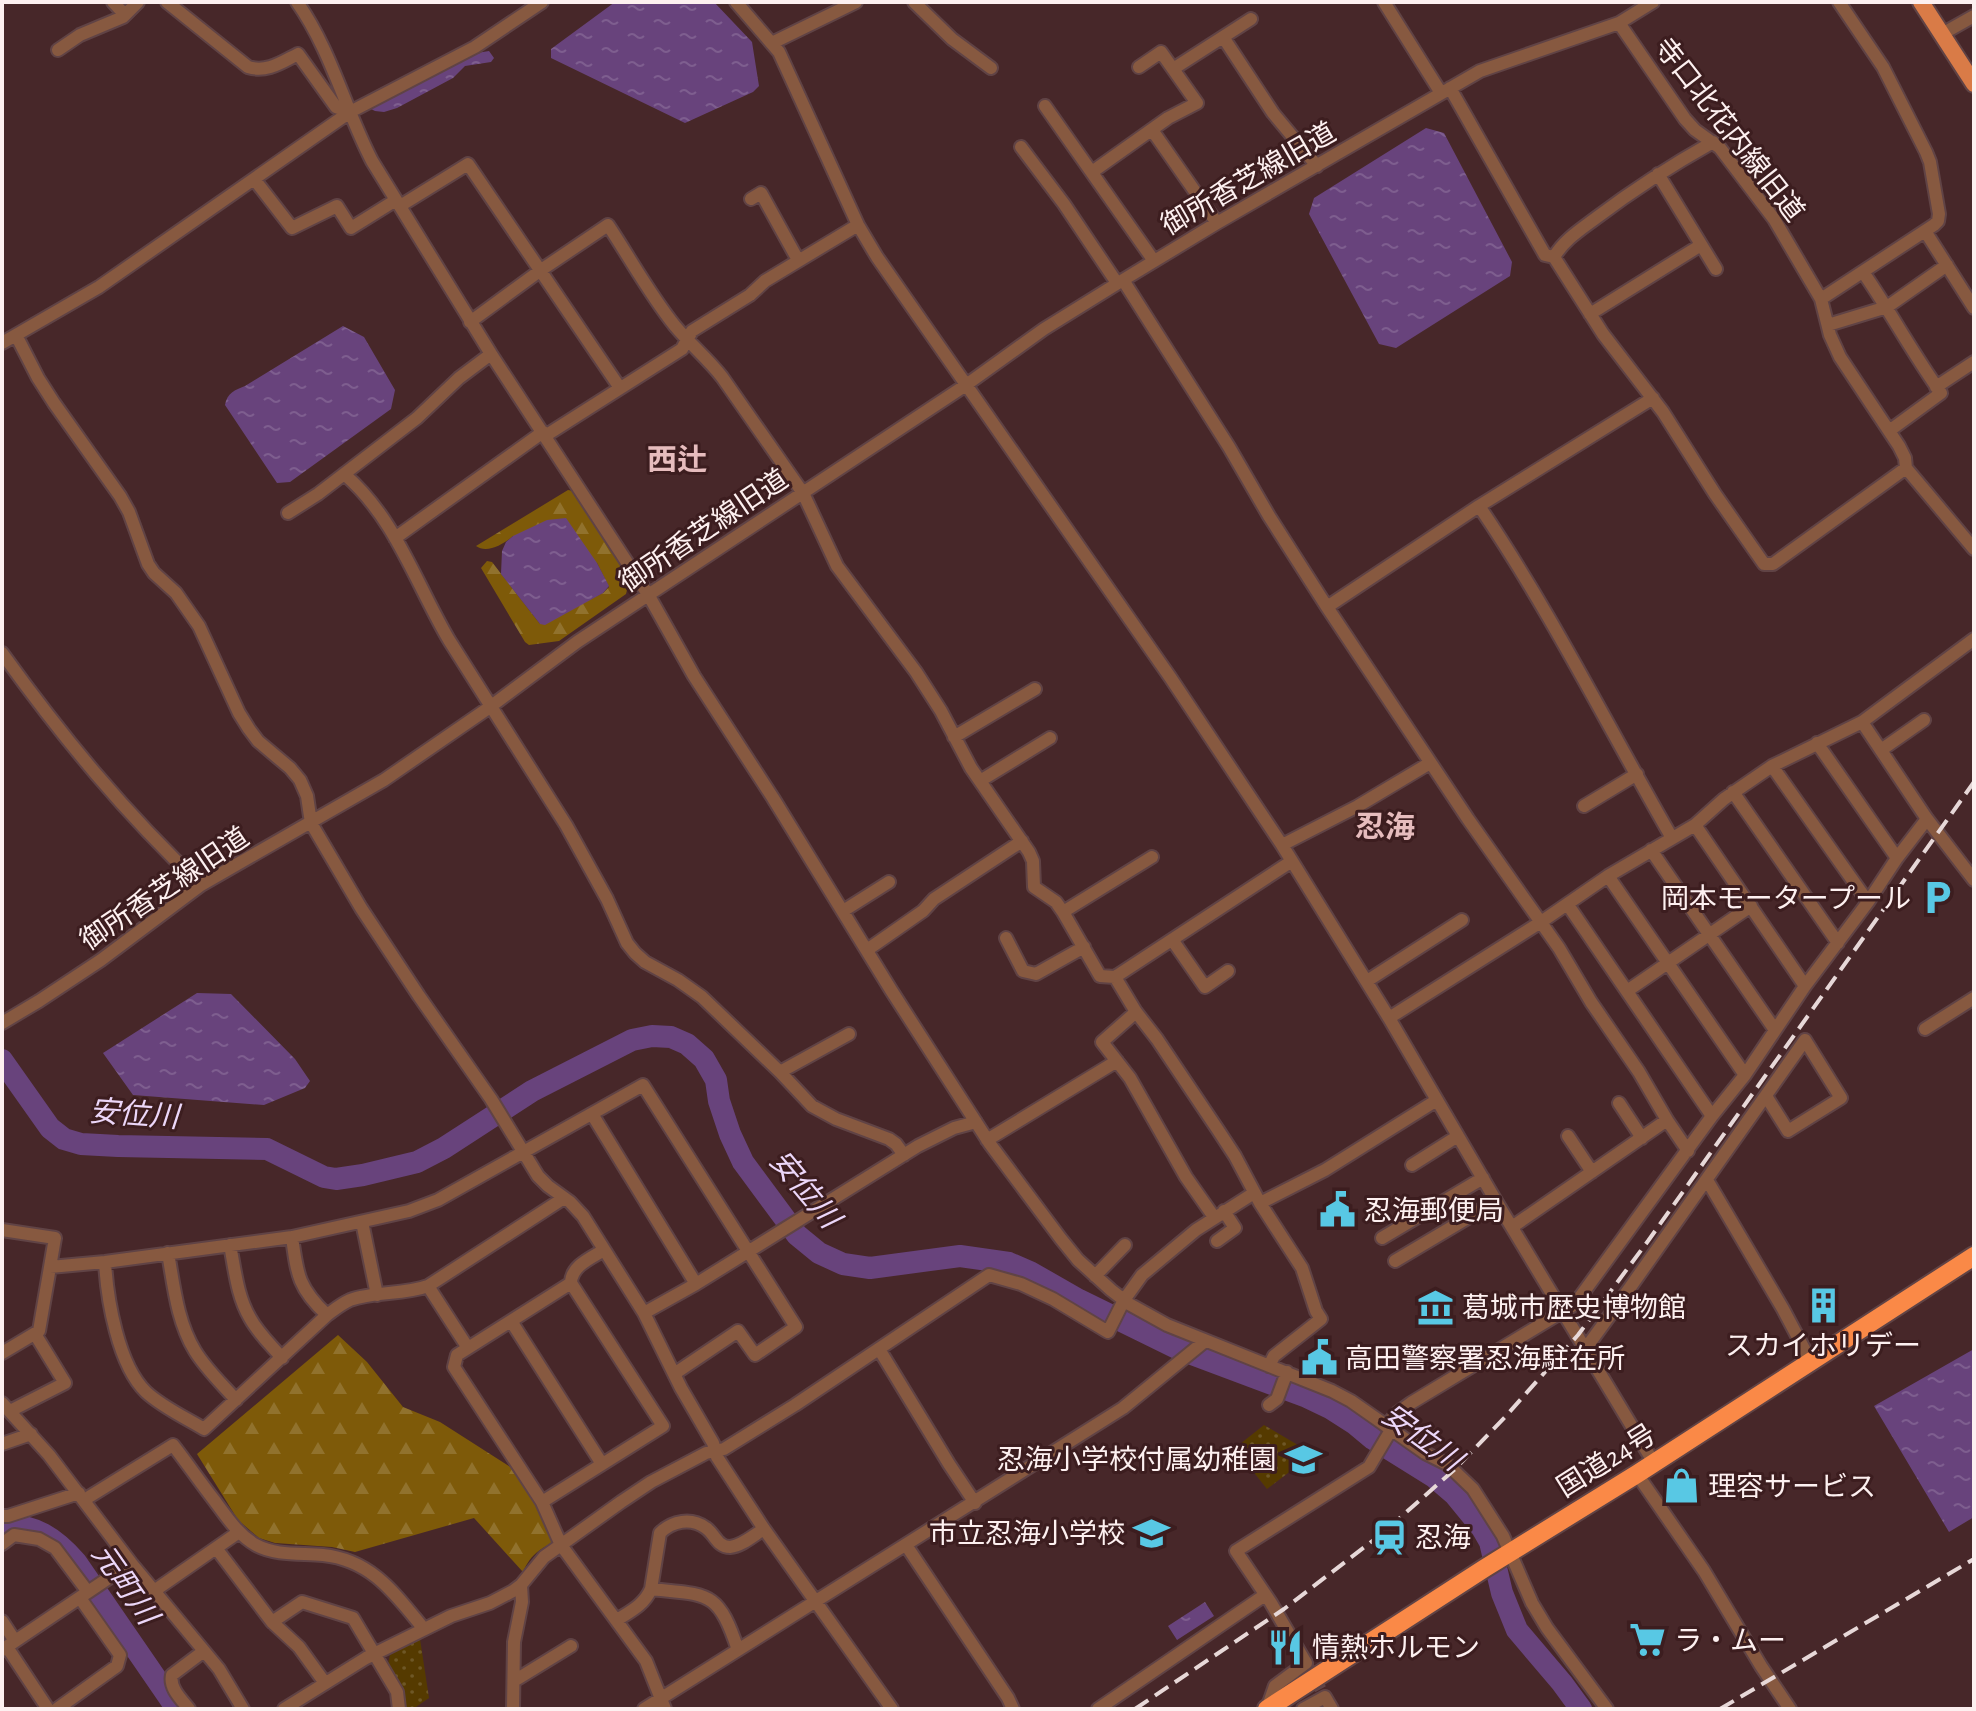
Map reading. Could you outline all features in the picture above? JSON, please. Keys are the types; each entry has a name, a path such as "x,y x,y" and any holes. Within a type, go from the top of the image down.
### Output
{"highway":[{"name":"国道24号","path":"1267,1709 1974,1256"}],"main road":[{"path":"1921,2 1974,84"}],"street":[{"path":"113,2 125,15"},
{"path":"58,50 80,35 125,15 138,2"},
{"path":"167,2 248,67 258,70 271,67 298,54 336,107 350,112"},
{"path":"297,2 322,46 361,140 470,322 649,596 694,676 987,1140 1061,1239 1078,1260 1123,1303 1202,1344 1311,1382 1351,1401 1389,1430 1447,1464 1466,1480 1493,1518 1532,1603 1547,1628 1607,1709"},
{"path":"542,2 475,47 350,112 99,287 7,338 124,504 148,564 176,593 199,626 244,721 258,741 300,780 307,796 311,823 389,951 491,1099 538,1176 583,1216 644,1313 713,1443 717,1457 764,1529 892,1709"},
{"path":"736,2 772,43 784,63 858,225 877,257 1161,664 1282,845 1367,981 1654,1463"},
{"path":"772,43 856,2"},
{"path":"914,2 952,39 991,68"},
{"path":"1384,2 1446,90 1545,255 1554,257 1611,346 1653,398 1764,564 1773,564 1906,468"},
{"path":"1619,23 1653,2"},
{"path":"1821,299 1925,231 1938,221 1939,214 1930,162 1883,67 1839,2"},
{"path":"1942,34 1974,16"},
{"path":"1173,69 1251,19"},
{"name":"御所香芝線旧道","path":"2,1023 101,960 201,885 384,780 577,642 1120,281 1480,71 1619,23"},
{"name":"寺口北花内線旧道","path":"1619,23 1685,119 1720,148 1774,219 1821,299 1830,335 1840,357 1889,431 1905,458 1906,468 1974,549"},
{"path":"1223,37 1273,113 1317,166"},
{"path":"1092,172 1168,118 1197,103 1161,52 1139,67"},
{"path":"1045,106 1154,261"},
{"path":"1152,130 1217,223"},
{"path":"1554,257 1561,245 1623,197 1713,142"},
{"path":"1021,147 1120,281 1229,447 1327,607 1430,763 1559,948 1688,1151"},
{"path":"254,179 292,228 337,206 351,228 468,164 620,388"},
{"path":"1658,174 1716,269"},
{"path":"751,199 761,193 798,260"},
{"path":"470,322 608,225 672,322 709,360 803,493 837,566 916,672 980,781 1022,841 1033,861 1034,887 1056,902 1100,976 1115,977 1292,861"},
{"path":"395,538 544,434 682,349 692,331 750,295 765,281 858,225"},
{"path":"1925,231 1974,308"},
{"path":"1590,314 1701,245"},
{"path":"1828,325 1887,307 1947,265"},
{"path":"1863,272 1941,393 1889,431"},
{"path":"288,513 318,494 417,418 459,378 491,354"},
{"path":"1936,387 1974,362"},
{"path":"1327,607 1479,506 1653,398"},
{"path":"344,474 376,506 434,614 566,825 635,953 702,997 812,1106 823,1114 889,1139 904,1155"},
{"path":"1479,506 1523,572 1672,838"},
{"path":"1389,1018 1568,905 1608,876 1695,825 1733,792 1772,766 1862,722 1974,639"},
{"path":"2,653 57,728 105,786 157,844 201,885"},
{"path":"954,737 1035,689"},
{"path":"1881,750 1924,720"},
{"path":"1862,722 1927,819 1974,880"},
{"path":"980,781 1050,738"},
{"path":"1817,743 1897,858"},
{"path":"1282,845 1358,806 1430,763"},
{"path":"1772,766 1868,902"},
{"path":"1584,806 1637,774"},
{"path":"1733,792 1838,943"},
{"path":"1267,1709 1275,1686 1306,1663 1236,1551 1369,1467 1396,1414 1411,1403 1575,1304 1745,1075 1805,986 1927,819"},
{"path":"1695,825 1805,986"},
{"path":"867,950 923,911 934,899 1022,841"},
{"path":"1651,850 1775,1030"},
{"path":"1063,912 1152,857"},
{"path":"1608,876 1745,1075"},
{"path":"843,911 889,882"},
{"path":"1568,905 1712,1116"},
{"path":"1627,991 1751,906"},
{"path":"1367,981 1462,920"},
{"path":"1006,938 1023,971 1036,974 1084,947"},
{"path":"1173,941 1205,987 1228,971"},
{"path":"1115,977 1235,1156 1257,1198 1302,1268 1321,1319 1274,1356 1269,1366"},
{"path":"1925,1029 1974,998"},
{"path":"1136,1012 1102,1042 1130,1078 1186,1177 1235,1228 1217,1241"},
{"path":"780,1072 849,1034"},
{"path":"1586,1348 1805,1040 1841,1098 1788,1131 1766,1096"},
{"path":"987,1140 1117,1061"},
{"path":"50,1267 292,1237 409,1211 438,1200 643,1085 796,1327 755,1355 738,1331 674,1374"},
{"path":"284,1709 375,1653 451,1616 502,1597 521,1585 544,1557 651,1482 706,1453 724,1449 989,1275 1021,1284 1053,1299 1108,1332 1132,1287 1148,1269 1219,1214 1325,1170 1437,1100"},
{"path":"1619,1103 1642,1138"},
{"path":"592,1114 696,1284"},
{"path":"1512,1227 1667,1120"},
{"path":"644,1313 904,1155 954,1128 976,1122"},
{"path":"1412,1165 1458,1136"},
{"path":"1568,1136 1592,1172"},
{"path":"1382,1238 1483,1178"},
{"path":"1707,1180 1811,1362"},
{"path":"105,1262 110,1313 128,1364 146,1392 204,1429 327,1315 348,1301 428,1286 564,1198"},
{"path":"1403,1261 1438,1227 1496,1201"},
{"path":"362,1222 377,1295"},
{"path":"2,1230 55,1238 39,1331 2,1353"},
{"path":"292,1237 302,1286 327,1315"},
{"path":"230,1245 245,1308 257,1329 282,1358"},
{"path":"1095,1276 1125,1245"},
{"path":"542,1502 663,1426 571,1283 572,1272 576,1268 604,1250"},
{"path":"168,1253 177,1307 189,1339 201,1361 236,1400"},
{"path":"571,1283 457,1355 454,1367 542,1502 561,1545 646,1661 663,1704"},
{"path":"428,1286 468,1348"},
{"path":"511,1321 602,1464"},
{"path":"35,1334 65,1383 6,1407 219,1669 243,1709"},
{"path":"644,1709 663,1704 738,1650 1123,1408 1202,1344"},
{"path":"879,1349 975,1503"},
{"path":"1274,1401 1286,1375"},
{"path":"2,1444 31,1434"},
{"path":"2,1516 82,1497 173,1445 239,1532 253,1544 281,1553 324,1555 361,1566 378,1576 424,1629"},
{"path":"1637,1474 1699,1563 1790,1709"},
{"path":"617,1620 645,1601 651,1589 660,1533 673,1523 680,1521 704,1526 719,1543 729,1547 764,1529"},
{"path":"154,1591 239,1532"},
{"path":"2,1544 14,1535 39,1539 55,1548 120,1655 117,1666 57,1709"},
{"path":"906,1545 1013,1709"},
{"path":"216,1548 272,1622 299,1647 325,1683"},
{"path":"8,1646 131,1563"},
{"path":"513,1709 514,1642 522,1602 521,1585"},
{"path":"651,1589 697,1594 710,1600 722,1611 738,1650"},
{"path":"1098,1709 1265,1595"},
{"path":"272,1622 302,1602 353,1618 397,1692 399,1709"},
{"path":"2,1621 8,1646 48,1709"},
{"path":"514,1681 571,1646"},
{"path":"189,1709 172,1687 172,1675 204,1651"},
{"path":"1303,1709 1325,1697 1332,1709"}],"green space":[{"path":"568,490 579,498 628,577 626,594 559,641 529,645 481,568 487,561 492,562 540,624 603,593 609,587 597,563 513,536 490,548 476,546"},
{"path":"338,1335 367,1362 403,1407 440,1422 512,1468 542,1514 554,1542 535,1554 523,1572 474,1518 355,1552 275,1543 259,1538 238,1520 197,1454"}],"shaded area":[{"path":"1264,1425 1313,1454 1267,1489 1240,1455 1240,1444"},
{"path":"420,1639 429,1698 413,1709 405,1709 403,1689 388,1664 390,1655"}],"water":[{"path":"615,2 714,2 752,42 759,86 753,92 685,123 551,58 551,49"},
{"path":"489,51 494,58 491,62 465,66 453,78 397,108 384,112 369,108 477,53"},
{"path":"1426,128 1444,133 1512,262 1510,276 1396,348 1379,344 1309,214 1314,198"},
{"path":"343,326 364,337 395,390 391,409 290,482 277,483 225,405 226,401 235,391"},
{"path":"566,518 609,586 603,593 545,625 540,624 501,574 502,551 513,536 547,520"},
{"path":"197,993 231,994 295,1059 310,1081 305,1088 264,1105 133,1095 103,1053"},
{"path":"1974,1349 1974,1517 1949,1532 1874,1406"},
{"path":"1205,1602 1214,1616 1177,1640 1168,1626"}],"waterway":[{"name":"安位川","path":"2,1060 50,1128 64,1139 81,1144 118,1146 267,1149 324,1177 336,1179 417,1162 532,1091 632,1040 652,1036 671,1037 687,1044 704,1059 716,1080 719,1101 743,1162 797,1235 819,1253 843,1264 870,1268 960,1256 1009,1263 1181,1350 1330,1408 1434,1477 1455,1495 1482,1528 1490,1542 1502,1593 1517,1630 1581,1709"},
{"name":"元町川","path":"2,1523 35,1530 68,1553 177,1709"}],"tunnel":[{"path":"1306,1663 1325,1697"}],"railway":[{"path":"1135,1709 1284,1609 1384,1532 1455,1469 1505,1417 1578,1335 1648,1241 1974,782"},
{"path":"1720,1709 1974,1559"}],"place":[{"name":"岡本モータープール","path":"1937,898"},
{"name":"忍海郵便局","path":"1338,1210"},
{"name":"スカイホリデー","path":"1823,1305"},
{"name":"葛城市歴史博物館","path":"1436,1307"},
{"name":"高田警察署忍海駐在所","path":"1319,1358"},
{"name":"忍海小学校付属幼稚園","path":"1303,1459"},
{"name":"理容サービス","path":"1682,1486"},
{"name":"市立忍海小学校","path":"1151,1533"},
{"name":"忍海","path":"1389,1537"},
{"name":"ラ・ムー","path":"1648,1640"},
{"name":"情熱ホルモン","path":"1286,1647"}],"district":[{"name":"西辻","path":"677,460"},
{"name":"忍海","path":"1385,827"}]}
